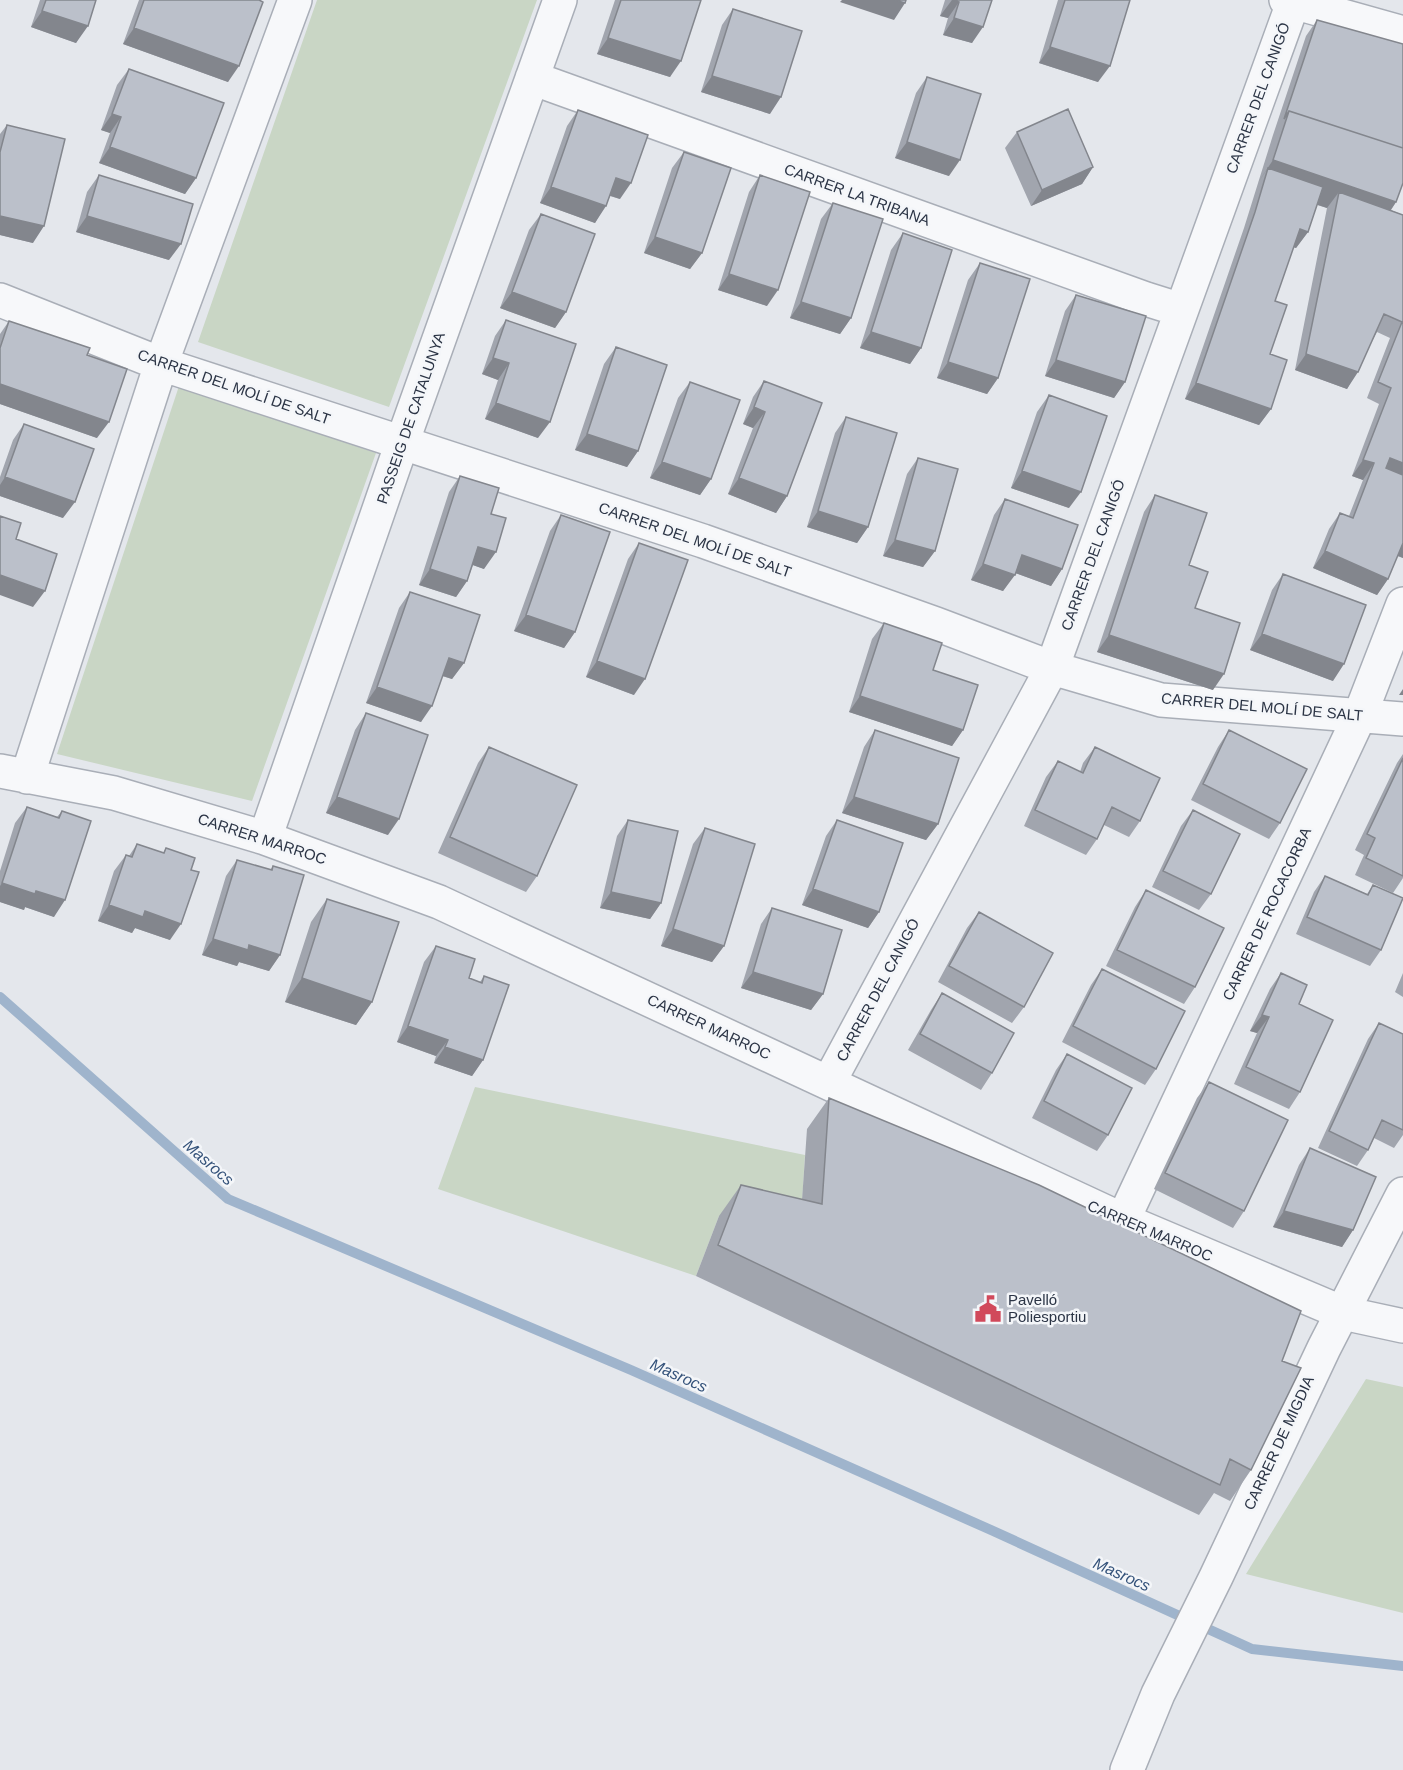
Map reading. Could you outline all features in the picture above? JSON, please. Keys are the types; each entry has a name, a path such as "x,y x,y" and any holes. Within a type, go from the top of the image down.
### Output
{"street":[{"path":"14,774 294,0"},
{"name":"PASSEIG DE CATALUNYA","path":"265,838 402,443 560,0"},
{"path":"1291,1 1403,33"},
{"name":"CARRER DEL CANIGÓ","path":"829,1082 1052,668 1291,1"},
{"name":"CARRER LA TRIBANA","path":"532,78 1181,310"},
{"name":"CARRER DEL MOLÍ DE SALT","path":"0,300 161,364 703,541 1052,668 1161,700 1403,719"},
{"name":"CARRER DE ROCACORBA","path":"1123,1220 1360,715 1403,604"},
{"name":"CARRER MARROC","path":"14,774 114,793 265,838 439,902 1123,1220 1343,1313 1403,1326"},
{"name":"CARRER DE MIGDIA","path":"1127,1770 1158,1694 1324,1348 1403,1194"}],"green space":[{"path":"317,0 537,0 389,407 198,342"},
{"path":"179,386 376,453 252,801 57,754"},
{"path":"475,1087 805,1155 800,1235 719,1216 696,1276 438,1189"},
{"path":"1366,1379 1403,1387 1403,1613 1246,1574"}],"building":[{"path":"46,0 96,0 88,26 42,11"},
{"path":"144,0 259,0 263,2 239,66 134,28"},
{"path":"621,0 701,0 681,61 608,38"},
{"path":"952,0 992,0 983,27 954,18 959,2"},
{"path":"1065,0 1130,0 1110,66 1050,47"},
{"path":"733,9 802,31 781,97 712,76"},
{"path":"1317,20 1403,44 1403,148 1289,111 1284,119"},
{"path":"129,69 224,103 196,178 110,147 121,117 112,114"},
{"path":"927,77 981,94 960,160 907,142"},
{"path":"1068,109 1093,167 1042,190 1017,132"},
{"path":"578,110 648,135 631,183 616,178 606,206 551,187"},
{"path":"1289,111 1403,148 1403,183 1396,202 1273,160"},
{"path":"7,125 65,139 44,226 0,216 0,152"},
{"path":"684,152 731,168 702,253 655,237"},
{"path":"1268,168 1323,187 1308,232 1300,229 1275,301 1287,305 1270,354 1287,360 1271,409 1196,383"},
{"path":"99,175 193,204 181,244 87,216"},
{"path":"760,175 810,192 778,290 729,274"},
{"path":"1339,192 1403,215 1403,463 1390,458 1386,468 1403,475 1403,543 1388,579 1325,551 1340,513 1353,518 1374,463 1363,460 1391,388 1378,382 1402,322 1384,314 1358,372 1306,354"},
{"path":"833,203 883,219 851,318 801,302"},
{"path":"541,214 595,234 566,312 512,292"},
{"path":"903,233 952,250 921,348 871,332"},
{"path":"980,263 1030,279 998,378 948,362"},
{"path":"1076,295 1146,316 1125,382 1056,360"},
{"path":"506,320 576,344 550,422 496,403 509,363 493,358"},
{"path":"9,321 90,348 87,355 127,369 109,422 0,384 0,348"},
{"path":"616,347 667,365 638,451 587,434"},
{"path":"764,381 822,403 787,496 739,478 765,412 754,407"},
{"path":"690,382 740,400 711,479 662,462"},
{"path":"1049,395 1107,416 1081,492 1022,471"},
{"path":"846,417 897,433 868,527 818,511"},
{"path":"24,424 94,449 75,502 5,477"},
{"path":"918,458 958,469 935,551 895,540"},
{"path":"460,476 499,488 491,514 506,518 496,552 478,547 467,581 430,569"},
{"path":"1155,495 1207,513 1189,565 1208,572 1195,608 1240,623 1224,674 1109,635"},
{"path":"1005,499 1078,525 1062,569 1022,555 1015,575 983,564"},
{"path":"561,515 610,532 575,632 526,615"},
{"path":"0,516 21,523 16,539 57,554 45,591 0,575"},
{"path":"639,543 688,560 645,679 597,661"},
{"path":"1283,574 1366,605 1344,664 1262,634"},
{"path":"410,592 480,615 464,663 449,658 432,706 377,687"},
{"path":"884,623 942,643 933,670 978,685 963,730 860,696"},
{"path":"366,713 428,735 399,819 337,797"},
{"path":"875,730 959,758 938,824 854,797"},
{"path":"1229,730 1307,769 1280,823 1203,784"},
{"path":"489,747 577,785 537,876 450,837"},
{"path":"1095,747 1160,778 1140,821 1112,807 1097,839 1035,810 1058,761 1083,773"},
{"path":"1403,758 1403,876 1366,858 1375,838 1367,834"},
{"path":"27,807 59,818 62,811 91,821 65,900 36,891 35,894 2,883"},
{"path":"1193,810 1240,834 1211,894 1163,871"},
{"path":"628,820 678,831 661,903 611,892"},
{"path":"837,820 903,843 879,912 813,889"},
{"path":"705,828 755,844 724,946 673,929"},
{"path":"137,844 164,853 166,848 195,858 191,870 199,872 181,924 145,911 143,917 109,905 126,855 132,857"},
{"path":"237,860 272,870 273,866 304,875 280,955 249,945 248,950 213,939"},
{"path":"1325,876 1368,895 1373,885 1403,898 1381,950 1307,917"},
{"path":"1146,890 1224,928 1195,987 1117,950"},
{"path":"327,899 399,922 372,1002 302,978"},
{"path":"772,908 842,930 823,994 753,972"},
{"path":"979,912 1053,953 1024,1007 949,966"},
{"path":"436,946 475,959 469,978 482,983 484,976 509,985 483,1060 445,1047 448,1040 408,1026"},
{"path":"1102,969 1185,1011 1156,1069 1073,1026"},
{"path":"1281,973 1307,985 1299,1004 1333,1020 1300,1092 1246,1067 1269,1017 1262,1015"},
{"path":"942,993 1014,1033 992,1073 920,1034"},
{"path":"1379,1023 1403,1034 1403,1130 1382,1120 1368,1150 1329,1131"},
{"path":"1067,1054 1132,1088 1108,1135 1044,1101"},
{"path":"1209,1082 1288,1120 1244,1211 1165,1173"},
{"name":"Pavelló Poliesportiu","path":"829,1098 1039,1185 1301,1311 1282,1361 1301,1368 1251,1470 1230,1459 1220,1485 718,1245 741,1185 822,1204"},
{"path":"1310,1148 1376,1177 1353,1230 1284,1211"}],"waterway":[{"name":"Masrocs","path":"0,997 228,1199 631,1370 1252,1649 1403,1666"}],"place":[{"name":"Pavelló Poliesportiu","path":"988,1309"}]}
